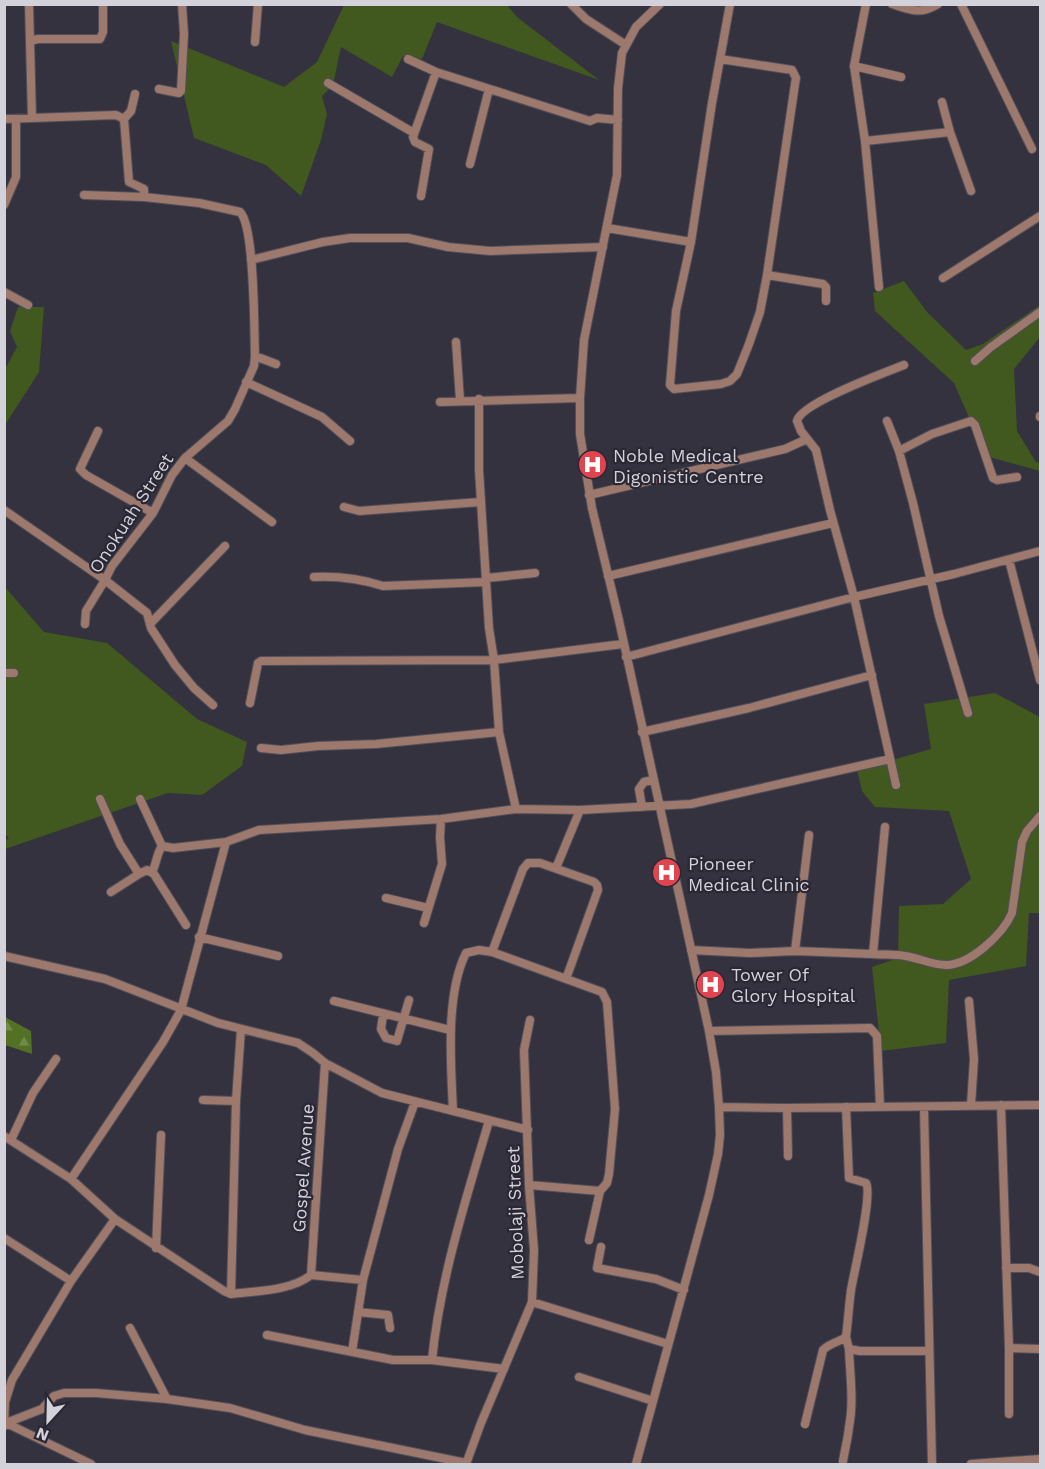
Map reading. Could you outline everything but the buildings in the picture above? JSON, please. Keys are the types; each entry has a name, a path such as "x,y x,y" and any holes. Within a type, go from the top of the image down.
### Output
{"street":[{"path":"29,4 32,118"},
{"path":"30,41 100,39 103,32 103,4"},
{"path":"159,89 178,93 181,91 184,34 182,4"},
{"path":"255,42 258,4"},
{"path":"570,4 586,19 626,45"},
{"path":"636,1464 709,1195 720,1135 716,1072 709,1030 589,495 580,434 584,340 617,176 622,53 636,27 660,4"},
{"path":"720,59 792,70 796,78 760,312 737,374 733,380 721,384 672,388 670,385 676,311 691,242 720,59 730,4"},
{"path":"866,4 854,66 865,141 879,287"},
{"path":"892,4 920,12 938,4"},
{"path":"961,4 1032,149"},
{"path":"408,59 436,72 590,121 597,118 618,120"},
{"path":"854,66 901,77"},
{"path":"421,196 429,149 415,142 414,133 436,72"},
{"path":"328,83 414,133"},
{"path":"470,164 489,89"},
{"path":"84,195 144,197 144,189 129,182 124,119 131,111 135,94"},
{"path":"942,102 971,191"},
{"path":"4,118 116,115 124,119"},
{"path":"4,205 6,195 16,177 16,119"},
{"path":"865,141 950,132"},
{"name":"Onokuah Street","path":"85,624 86,611 111,566 153,513 172,475 185,458 228,421 254,366 251,260 245,219 240,212 199,203 144,197"},
{"path":"943,278 1041,216"},
{"path":"607,228 691,242"},
{"path":"251,260 323,242 350,238 392,237 448,247 490,251 603,247"},
{"path":"767,275 823,284 826,287 826,302"},
{"path":"4,292 28,305"},
{"path":"975,362 1041,312"},
{"path":"456,342 460,400"},
{"path":"255,356 276,364"},
{"path":"896,786 854,597 833,523 816,450 797,422 799,415 817,402 904,364"},
{"path":"246,382 322,417 350,441"},
{"path":"440,402 479,399 529,401 580,398"},
{"path":"479,399 480,502 489,628 494,660 499,732 516,809"},
{"path":"887,421 899,451 930,580 968,713"},
{"path":"899,451 932,434 971,421 975,425 993,478 997,480 1017,477"},
{"path":"98,431 80,469 86,475 153,513"},
{"path":"589,495 785,449 807,439"},
{"path":"185,458 272,522"},
{"path":"344,507 359,511 480,502"},
{"path":"4,510 105,580 147,613 150,624 175,664 194,688 213,705"},
{"path":"608,576 833,523"},
{"path":"150,624 225,546"},
{"path":"626,657 1041,551"},
{"path":"1009,560 1041,680"},
{"path":"486,582 487,578 535,573"},
{"path":"314,577 334,576 368,581 383,586 486,582"},
{"path":"250,703 258,663 261,661 494,660 623,644"},
{"path":"4,673 14,673"},
{"path":"642,732 749,708 872,675"},
{"path":"261,748 281,750 376,744 499,732"},
{"path":"162,846 173,848 226,842 258,831 441,819 516,809 580,810 691,804 890,759"},
{"path":"642,807 639,789 644,782 653,780"},
{"path":"100,799 120,844 139,874"},
{"path":"140,799 162,846"},
{"path":"556,868 580,810"},
{"path":"691,950 795,951 906,956 944,966 965,961 987,944 1009,919 1022,842 1027,831 1041,816"},
{"path":"424,923 442,864 441,819"},
{"path":"873,954 885,827"},
{"path":"795,951 809,835"},
{"path":"71,1179 163,1042 181,1010 226,842"},
{"path":"152,872 157,863 156,854 162,846"},
{"path":"492,952 525,866 532,861 556,868 594,882 598,887 566,979"},
{"path":"111,892 147,870 152,872 186,926"},
{"path":"386,898 428,908"},
{"path":"199,937 278,956"},
{"path":"453,1111 450,1030 458,978 465,955 471,951 492,952 602,992 607,1002 615,1109 609,1174 607,1183 600,1191 589,1240"},
{"path":"4,956 105,979 181,1010 241,1029 298,1043 325,1063 382,1093 528,1130"},
{"path":"384,1015 381,1029 387,1038 397,1041 409,1000"},
{"path":"334,1001 450,1030"},
{"path":"969,1001 974,1059 971,1105"},
{"name":"Mobolaji Street","path":"466,1464 532,1302 534,1250 524,1050 530,1020"},
{"path":"709,1030 870,1028 877,1036 880,1107"},
{"path":"231,1294 236,1101 241,1029"},
{"path":"56,1059 33,1093 8,1138 71,1179 115,1219 224,1292 231,1294 303,1282 311,1275 363,1280"},
{"name":"Gospel Avenue","path":"311,1275 325,1063"},
{"path":"203,1101 236,1101"},
{"path":"352,1352 363,1280 395,1159 415,1102"},
{"path":"1001,1105 1009,1414"},
{"path":"719,1107 1041,1105"},
{"path":"843,1461 851,1401 849,1349 846,1337 851,1288 861,1246 868,1187 866,1183 849,1178 846,1107"},
{"path":"924,1107 932,1464"},
{"path":"788,1108 788,1156"},
{"path":"432,1360 435,1327 459,1221 489,1121"},
{"path":"156,1248 161,1135"},
{"path":"529,1185 600,1191"},
{"path":"5,1425 8,1378 71,1281 115,1219"},
{"path":"4,1238 71,1281"},
{"path":"601,1247 597,1268 649,1277 684,1290"},
{"path":"1006,1268 1029,1268 1041,1272"},
{"path":"532,1302 668,1344"},
{"path":"358,1312 388,1315 390,1329"},
{"path":"130,1328 167,1399"},
{"path":"267,1335 393,1360 432,1360 504,1369"},
{"path":"805,1424 823,1350 846,1337"},
{"path":"1009,1348 1041,1349"},
{"path":"849,1349 875,1352 928,1351"},
{"path":"579,1377 652,1401"},
{"path":"5,1425 42,1409 54,1396 64,1393 96,1393 167,1399 230,1408 304,1430 466,1464"},
{"path":"5,1425 91,1464"},
{"path":"971,1464 1041,1459"}],"green space":[{"path":"344,5 507,5 517,17 599,80 437,22 422,59 403,56 392,77 341,47 333,85 322,96 327,114 321,140 301,196 266,165 194,138 171,41 284,87 317,62"},
{"path":"904,281 927,312 966,350 983,344 1040,305 1040,337 1014,369 1017,431 1036,462 1040,463 1040,471 986,456 954,383 875,311 873,293"},
{"path":"18,307 44,307 39,372 5,425 5,369 17,347 10,331"},
{"path":"4,586 44,632 107,643 197,719 247,742 242,766 202,795 168,793 5,849 5,841 9,838 4,833"},
{"path":"995,693 1040,717 1040,913 1029,913 1026,966 949,980 946,1043 881,1051 872,967 898,958 899,906 943,904 971,879 949,811 875,807 862,791 857,770 931,749 924,704"},
{"path":"5,1017 31,1031 32,1054 5,1045"}],"place":[{"name":"Noble Medical Digonistic Centre","path":"592,465"},
{"name":"Pioneer Medical Clinic","path":"667,873"},
{"name":"Tower Of Glory Hospital","path":"710,984"}]}
